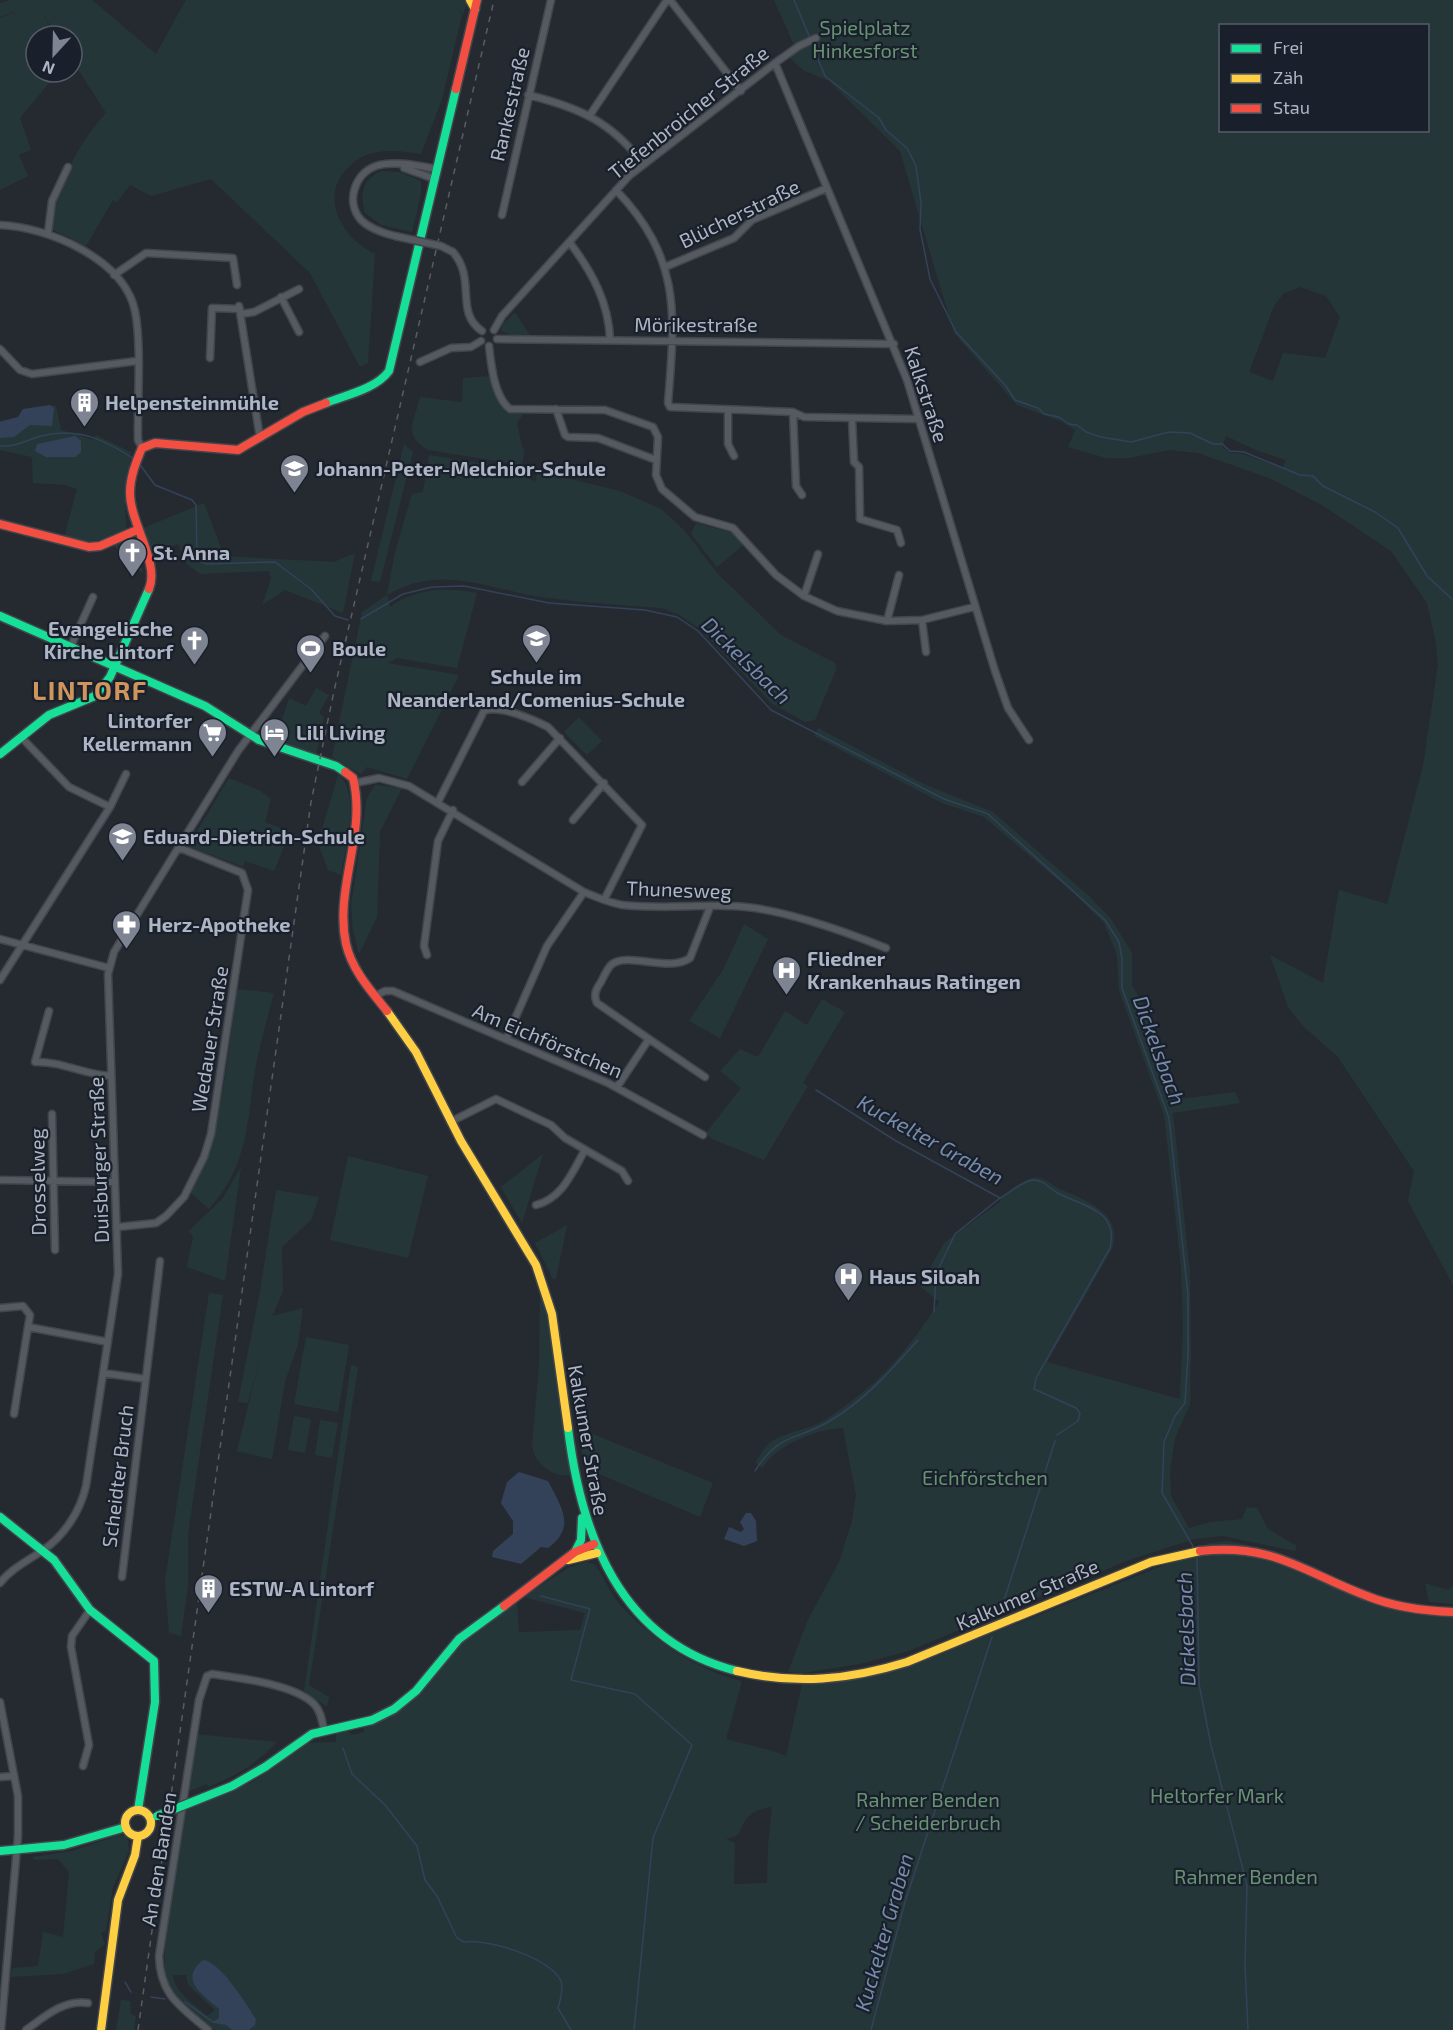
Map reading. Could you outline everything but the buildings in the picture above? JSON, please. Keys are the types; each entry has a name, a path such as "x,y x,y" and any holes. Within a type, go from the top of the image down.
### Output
{"main road":[{"path":"0,754 59,710 95,696 105,687 151,583 150,563 137,530 130,494 134,466 140,451 155,443 238,450 303,412 370,386 384,378 389,371 476,4 470,0"},
{"path":"0,524 89,547 100,546 137,530"},
{"path":"0,616 205,706 249,735 276,747 336,766 353,779"},
{"name":"Kalkumer Straße","path":"353,779 358,803 343,925 352,962 419,1054 450,1122 525,1246 546,1292 552,1313 565,1418 582,1509 596,1549 630,1605 653,1627 694,1655 734,1672 763,1679 806,1681 870,1673 907,1662 1135,1567 1195,1551 1244,1550 1276,1556 1356,1592 1392,1605 1424,1611 1453,1612"},
{"path":"138,1810 128,1816 126,1827 131,1834 138,1836 147,1833 154,1818 232,1786 265,1767 297,1742 324,1730 372,1719 394,1709 420,1687 459,1639 568,1560 575,1552 582,1534 582,1509"},
{"path":"0,1517 44,1550 90,1610 150,1655 156,1666 155,1702 138,1810"},
{"path":"575,1552 596,1549"},
{"path":"568,1560 596,1549"},
{"path":"138,1810 154,1818"},
{"path":"0,1851 16,1852 69,1846 126,1827"},
{"path":"101,2030 118,1900 135,1855 138,1836"}],"street":[{"name":"Rankestraße","path":"502,215 551,0"},
{"path":"590,115 668,0 741,90"},
{"name":"Tiefenbroicher Straße","path":"494,330 502,316 616,190 644,164 775,63 816,38"},
{"name":"Kalkstraße","path":"775,63 894,344 974,607 1008,708 1029,740"},
{"path":"528,95 560,103 590,115 622,139 644,164"},
{"path":"437,169 384,164 367,171 360,177 353,196 356,213 380,232 441,246 453,252 464,268 466,308 476,326 482,331 494,330 497,339 489,346"},
{"path":"398,165 435,179"},
{"path":"48,233 52,201 68,167"},
{"name":"Blücherstraße","path":"665,267 734,238 752,220 827,188"},
{"path":"616,190 645,223 665,267 673,303 669,406 674,409 793,412 804,417 918,419"},
{"path":"0,225 17,226 48,233 90,256 114,275 130,297 135,309 140,451"},
{"path":"570,243 590,271 600,292 610,323 610,340"},
{"path":"114,275 146,254 201,255 233,258 237,285"},
{"path":"210,358 212,308 255,312 299,289"},
{"path":"281,297 299,332"},
{"path":"240,310 260,439"},
{"path":"481,341 482,331"},
{"name":"Mörikestraße","path":"497,339 673,339 894,344"},
{"path":"481,341 489,346 493,372 506,406 515,410 605,410 653,427 658,437 656,475 662,489 694,517 733,528 776,575 804,596 837,611 887,621 922,620 974,607"},
{"path":"420,362 451,348 471,347 481,341"},
{"path":"0,351 20,370 32,374 137,361"},
{"path":"556,409 565,435 568,437 598,438 656,460"},
{"path":"728,410 728,444 734,456"},
{"path":"793,412 796,486 802,495"},
{"path":"852,418 854,462 859,467 860,519 897,530 901,543"},
{"path":"804,596 818,554"},
{"path":"887,621 899,575"},
{"path":"70,648 93,597"},
{"path":"922,620 926,652"},
{"name":"Duisburger Straße","path":"0,1583 12,1571 53,1544 75,1517 83,1497 118,1274 109,968 121,937 180,848 249,735 325,636"},
{"path":"438,802 482,714 488,709 532,718 548,727 642,825 604,900"},
{"path":"21,737 69,787 110,807"},
{"path":"522,782 560,738"},
{"path":"0,980 110,807 126,774"},
{"name":"Thunesweg","path":"353,779 387,779 409,786 453,810 584,892 604,900 622,905 710,907 730,905 826,927 886,948"},
{"path":"573,820 604,783"},
{"path":"427,955 423,946 438,841 453,810"},
{"name":"Wedauer Straße","path":"118,1227 156,1223 176,1206 184,1197 204,1157 213,1123 248,890 242,873 180,848"},
{"path":"506,1039 547,946 584,892"},
{"path":"705,1077 597,1003 595,998 596,990 609,967 619,961 674,964 690,958 710,907"},
{"path":"0,939 109,968"},
{"name":"Am Eichförstchen","path":"375,996 385,991 393,991 617,1087 703,1135"},
{"path":"49,1011 35,1062 46,1062 72,1070 111,1076"},
{"path":"617,1087 649,1039"},
{"path":"450,1122 496,1099 551,1125 565,1138 622,1171 628,1181"},
{"name":"Drosselweg","path":"52,1114 55,1250"},
{"path":"536,1205 546,1202 561,1190 585,1150"},
{"path":"0,1180 52,1183 115,1182"},
{"name":"Scheidter Bruch","path":"122,1577 160,1261"},
{"path":"0,1308 23,1306 30,1315 14,1414"},
{"path":"28,1328 108,1342"},
{"name":"Scheidter Bruch","path":"103,1372 146,1379"},
{"path":"83,1766 89,1745 71,1647 72,1636 90,1610"},
{"name":"An den Banden","path":"208,2030 167,1992 161,1978 159,1956 199,1700 207,1676 212,1674 258,1682 295,1693 313,1703 319,1711 324,1730"},
{"path":"0,1702 18,1798 8,1968 1,2030"},
{"path":"0,1777 14,1776"},
{"path":"0,1969 8,1968"},
{"path":"26,2030 62,2007 78,2001 88,2003"}],"green space":[{"path":"10,0 92,0 156,54 186,0 463,0 466,4 463,15 457,6 462,15 442,99 421,154 384,151 369,154 347,168 338,181 335,194 340,222 361,245 375,254 368,363 360,367 310,273 211,179 151,196 130,185 117,202 113,200 86,246 51,229 58,198 70,167 86,139 106,113 84,79 84,24 49,24 41,11 48,24 24,24 24,84 48,84 20,118 31,150 19,155 28,176 0,190 0,18 13,13 17,18 13,12 0,17 0,3"},
{"name":"Spielplatz Hinkesforst","path":"774,0 1453,0 1453,1285 1408,1201 1414,1171 1338,1057 1302,1025 1288,1007 1270,955 1323,983 1339,890 1387,904 1423,766 1438,665 1436,643 1427,603 1391,551 1322,505 1269,478 1198,453 1170,450 1129,458 1106,458 1068,447 1075,430 1060,421 1017,405 954,333 900,151 829,81 803,70 789,57 800,51 794,45","holes":["1300,287 1326,296 1340,317 1325,358 1283,353 1273,381 1249,372 1274,306 1284,293","1226,436 1258,451 1286,460 1283,468 1243,454 1231,453 1222,447"]},
{"path":"381,171 399,172 421,181 421,194 412,232 381,225 365,213 364,188 370,179"},
{"path":"515,312 531,337 516,337 501,331 503,324"},
{"path":"489,376 503,407 508,411 523,414 517,424 524,453 522,465 428,450 415,439 412,427 420,397 462,402 463,378"},
{"path":"56,406 61,430 94,440 96,435 131,452 125,494 126,530 144,573 119,562 121,552 106,540 78,542 64,538 77,489 65,485 33,483 32,457 0,450 0,421 18,417 23,409"},
{"path":"404,444 413,452 380,582 371,581"},
{"path":"429,455 527,470 526,478 536,481 537,471 620,491 661,509 684,530 717,573 781,635 835,663 836,670 815,720 805,722 771,703 700,629 680,615 662,608 548,598 487,585 448,580 408,585 387,595 395,552 412,494 423,492"},
{"path":"204,503 224,556 334,562 355,553 343,613 285,590 262,605 271,579 269,571 200,574 186,563 178,544 150,557 141,529"},
{"path":"696,523 733,533 743,545 717,567 691,534"},
{"path":"454,590 477,593 457,668 397,658 388,663 459,675 407,779 367,767 361,774 332,757 362,612 387,595 390,607 410,596 432,591"},
{"path":"316,688 329,695 319,713 324,717 316,755 276,739 289,698 306,706"},
{"path":"579,717 602,741 587,755 564,732"},
{"name":"Eichförstchen","path":"818,728 924,784 993,812 1089,896 1111,919 1132,953 1132,985 1151,1019 1154,1046 1179,1099 1235,1092 1240,1103 1173,1113 1190,1272 1191,1354 1190,1404 1175,1438 1170,1470 1171,1496 1189,1528 1211,1522 1242,1519 1247,1507 1257,1508 1268,1529 1297,1546 1295,1551 1223,1536 1194,1539 1129,1560 908,1651 860,1664 802,1673 788,1672 807,1622 839,1562 852,1521 856,1495 843,1428 821,1431 798,1439 769,1459 762,1468 755,1462 772,1441 821,1422 846,1406 903,1352 939,1302 920,1286 944,1243 1000,1202 1001,1197 1021,1183 1033,1178 1043,1179 1100,1210 1112,1226 1114,1237 1112,1249 1047,1362 1180,1399 1183,1330 1181,1267 1164,1115 1119,990 1117,955 1104,923 1077,896 984,817 942,803 814,736"},
{"path":"338,775 345,783 349,793 350,807 350,821 341,875 328,870 318,843"},
{"path":"229,778 259,790 271,799 265,822 290,832 274,871 245,861 243,867 188,846"},
{"path":"375,785 402,788 380,832 377,917 359,954 353,931 351,906 367,798"},
{"path":"744,924 768,939 720,1038 689,1021 723,970"},
{"path":"237,989 274,993 255,1070 244,1144 232,1176 209,1209 191,1193 202,1168 217,1118"},
{"path":"822,999 845,1012 803,1083 808,1086 764,1160 712,1139 706,1133 741,1088 720,1071 740,1049 758,1057 785,1011 807,1025"},
{"path":"543,1154 522,1223 501,1187"},
{"path":"348,1156 428,1176 408,1258 330,1240"},
{"path":"241,1167 225,1281 187,1267 193,1237 189,1231 223,1198"},
{"path":"276,1190 319,1197 311,1220 282,1247 283,1292 272,1316 303,1308 298,1344 285,1382 272,1459 237,1451 263,1346 248,1403 238,1402 260,1291"},
{"path":"567,1225 556,1279 553,1279 535,1243"},
{"path":"540,1288 551,1330 570,1475 557,1474 545,1468 537,1458 532,1446 539,1365"},
{"path":"209,1293 223,1295 188,1534 188,1586 181,1636 169,1633 165,1581"},
{"path":"306,1337 349,1345 338,1412 294,1404"},
{"path":"351,1365 358,1367 309,1685 329,1697 327,1707 304,1691"},
{"path":"294,1416 311,1419 305,1453 288,1450"},
{"path":"320,1420 338,1423 332,1458 315,1455"},
{"path":"578,1428 713,1483 700,1517 585,1468"},
{"name":"Heltorfer Mark","path":"1228,1541 1248,1545 1373,1603 1400,1611 1453,1616 1453,2030 214,2030 182,2004 168,1985 165,1971 167,1927 185,1811 254,1781 309,1743 336,1742 336,1733 347,1730 352,1735 364,1732 364,1727 382,1720 415,1694 420,1693 453,1649 517,1601 519,1632 580,1630 585,1613 523,1597 568,1568 586,1562 594,1564 618,1602 648,1631 692,1662 742,1681 726,1739 786,1756 803,1680 931,1658 1177,1560 1177,1557 1209,1543","holes":["772,1807 767,1883 734,1884 735,1843 726,1839 738,1835 743,1823 754,1812","173,1975 186,1975 188,1985 215,2010 207,2016 181,1992"]},
{"path":"1425,1583 1448,1590 1453,1585 1453,1604 1429,1602"},
{"path":"196,1734 277,1742 237,1774 208,1787 207,1784 187,1792"},
{"path":"120,1835 127,1837 129,1851 113,1887 106,1931 101,1933 105,1944 95,1952 94,1964 63,1974 11,1977 12,1968 38,1966 43,1932 63,1937 69,1872 58,1859 34,1860 33,1857 72,1851"},
{"path":"121,2000 130,2001 131,2014 136,2016 134,2030 116,2030"}],"water":[{"path":"50,405 54,408 52,426 30,425 14,437 0,438 0,422 18,417 23,409"},
{"path":"75,436 81,441 81,452 75,457 46,457 35,451 37,444"},
{"path":"519,1472 548,1481 564,1516 562,1532 557,1540 548,1548 541,1547 521,1564 492,1557 493,1551 513,1534 513,1521 501,1503 507,1482"},
{"path":"746,1513 751,1513 756,1521 757,1541 744,1546 724,1539 729,1527 741,1532 744,1529 740,1522"},
{"path":"203,1960 210,1962 225,1976 256,2019 255,2025 249,2030 232,2030 225,2024 213,2022 219,2018 219,2009 200,1993 193,1981 196,1967"}],"waterway":[{"path":"794,0 810,38"},
{"path":"811,42 825,76 879,118 886,130 907,148 916,166 921,203 920,229 930,279 956,332 1006,386 1015,400 1101,437 1131,442 1169,432 1190,433 1213,444 1222,444 1230,451 1244,452 1300,475 1313,476 1323,486 1375,512 1398,528 1427,576 1453,600"},
{"name":"Dickelsbach","path":"0,446 16,444 41,436 78,434 101,441 134,459"},
{"name":"Dickelsbach","path":"138,462 155,485 192,500 196,505 199,561 207,564 275,562 311,589 335,616 348,620"},
{"name":"Dickelsbach","path":"361,619 403,594 432,587 464,586 549,603 645,610 677,617 698,631 771,710 944,799 988,814 1105,920 1119,942 1122,959 1122,988 1169,1118 1188,1295 1188,1354 1185,1403 1175,1416 1164,1442 1162,1493 1194,1548"},
{"name":"Kuckelter Graben","path":"816,1090 896,1141 1000,1198 1024,1183 1036,1180 1096,1211 1109,1224 1110,1248 1036,1378 1034,1389 1076,1408 1080,1413 1078,1421 1057,1435"},
{"path":"934,1312 936,1274 955,1234 1000,1198"},
{"path":"755,1471 773,1449 790,1438 833,1419 857,1402 899,1362 918,1340"},
{"name":"Kuckelter Graben","path":"1001,1610 1055,1441"},
{"name":"Dickelsbach","path":"1197,1555 1199,1684 1211,1745 1247,1885 1245,1964 1248,2030"},
{"path":"541,1596 590,1609 571,1680 635,1694 692,1745 653,1838 634,2030"},
{"name":"Kuckelter Graben","path":"871,2030 905,1902 992,1637"},
{"path":"343,1748 352,1774 385,1805 417,1846 425,1880 437,1896 457,1938 464,1942 487,1943 517,1951 532,1957 555,1973 562,1984 558,2008 571,2030"},
{"path":"125,1982 131,1992"},
{"path":"151,1997 165,1999"},
{"path":"185,2002 213,2022 225,2024"}],"railway":[{"path":"138,2030 311,802 334,691 494,0"}],"traffic: fast":[{"path":"326,403 369,387 389,371 456,89"},
{"path":"0,754 49,715 95,696 110,677 149,589"},
{"path":"0,616 205,706 259,740 336,766 345,772"},
{"path":"568,1428 583,1507 596,1544 614,1579 636,1610 663,1636 697,1657 737,1671"},
{"path":"0,1517 54,1560 90,1610 154,1661 155,1702 138,1810"},
{"path":"575,1552 581,1540 582,1518"},
{"path":"265,1767 312,1734 372,1720 394,1709 416,1691 459,1639 504,1606"},
{"path":"157,1816 232,1786 265,1767"},
{"path":"0,1851 64,1845 126,1827"}],"traffic: slow":[{"path":"470,0 475,9"},
{"path":"387,1011 416,1052 461,1141 536,1265 552,1314 568,1428"},
{"path":"737,1671 801,1679 843,1676 885,1668 907,1662 1151,1562 1200,1551"},
{"path":"568,1560 597,1553"},
{"path":"138,1810 147,1814 151,1823 147,1832 138,1836 129,1832 125,1823 129,1814 138,1810"},
{"path":"101,2030 118,1900 135,1855 138,1836"}],"traffic: jam":[{"path":"456,89 477,0"},
{"path":"149,589 151,567 131,505 130,493 132,475 142,448 155,443 238,450 303,412 326,403"},
{"path":"0,524 89,547 100,546 137,530"},
{"path":"345,772 353,778 356,799 354,840 344,902 343,923 346,944 357,971 387,1011"},
{"path":"504,1606 575,1552 594,1544"},
{"path":"1200,1551 1248,1551 1268,1555 1377,1600 1409,1608 1453,1612"}],"place":[{"name":"Helpensteinmühle","path":"84,428"},
{"name":"Johann-Peter-Melchior-Schule","path":"295,494"},
{"name":"St. Anna","path":"132,578"},
{"name":"Schule im Neanderland/Comenius-Schule","path":"536,664"},
{"name":"Evangelische Kirche Lintorf","path":"194,666"},
{"name":"Boule","path":"311,674"},
{"name":"Lintorfer Kellermann","path":"213,758"},
{"name":"Lili Living","path":"275,758"},
{"name":"Eduard-Dietrich-Schule","path":"122,862"},
{"name":"Herz-Apotheke","path":"127,950"},
{"name":"Fliedner Krankenhaus Ratingen","path":"786,996"},
{"name":"Haus Siloah","path":"848,1302"},
{"name":"ESTW-A Lintorf","path":"208,1614"}],"district":[{"name":"LINTORF","path":"90,689"}],"park label":[{"name":"Rahmer Benden / Scheiderbruch","path":"928,1810"},
{"name":"Rahmer Benden","path":"1246,1876"}]}
